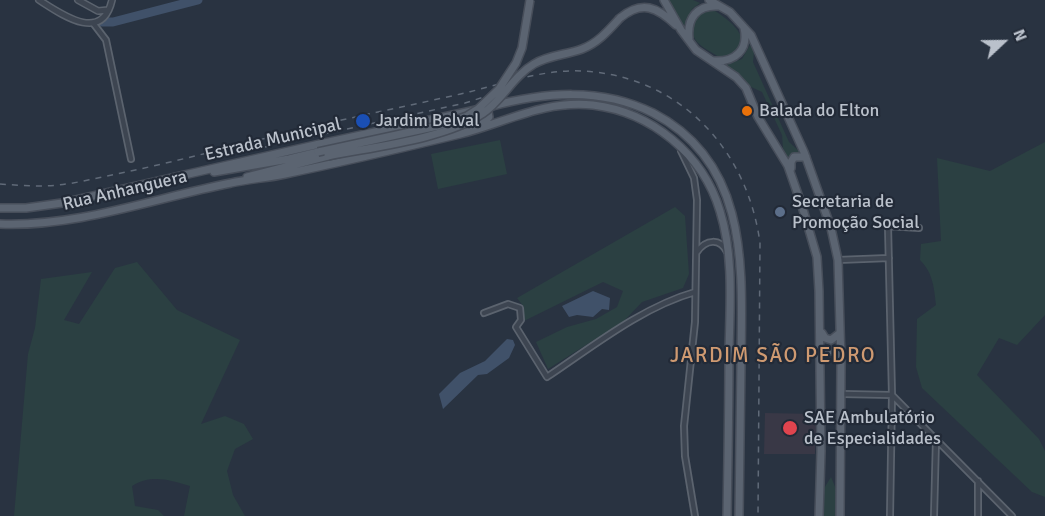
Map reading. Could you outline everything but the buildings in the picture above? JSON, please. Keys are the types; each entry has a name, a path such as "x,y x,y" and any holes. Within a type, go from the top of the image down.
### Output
{"main road":[{"path":"194,173 234,170 438,126 467,116 499,89 516,63 522,48 530,0"},
{"path":"664,0 681,30 696,50 736,77 746,88 758,117 791,173 817,257 821,331 819,516"},
{"path":"709,0 730,12 742,23 757,46 806,157 831,228 838,260 842,394 840,516"},
{"path":"690,43 689,24 695,13 704,7 720,6"},
{"path":"233,182 328,156 462,126 495,104 529,67 544,59 589,46 635,7 650,7 667,17 681,30"},
{"path":"714,61 732,58 741,51 745,42 742,23"},
{"name":"Estrada Municipal","path":"0,208 26,208 62,203 529,98 568,94 597,95 619,99 650,112 677,128 698,147 715,171 732,214 741,267 739,516"},
{"name":"Rua Anhanguera","path":"0,224 64,221 233,182 287,174 474,130 542,107 568,104 592,105 612,109 643,120 668,136 694,160 711,188 722,218 728,255 730,303 727,516"},
{"path":"474,130 489,119 488,112 482,109"},
{"path":"791,173 792,159 800,156 806,157"},
{"path":"821,331 825,338 830,340 840,333"},
{"path":"821,361 825,352 830,350 837,353 841,361"}],"street":[{"path":"39,0 75,21 93,23 102,19 111,0"},
{"path":"78,0 98,11 108,10"},
{"path":"93,23 106,40 131,159"},
{"path":"677,144 692,172 696,185 697,252 694,343 684,426 685,456 694,516"},
{"path":"890,516 892,395 888,226 919,228"},
{"path":"697,252 703,244 714,242 722,244 728,255"},
{"path":"838,260 889,258"},
{"path":"484,313 508,304 520,308 521,320 516,327 547,377 642,315 669,301 694,292"},
{"path":"842,394 892,395 1012,516"},
{"path":"934,516 936,439"},
{"path":"978,481 978,516"}],"shaded area":[{"name":"SAE Ambulatório de Especialidades","path":"765,413 816,414 815,454 764,454"}],"green space":[{"path":"668,0 693,0 700,3 692,9 684,26"},
{"path":"710,8 719,13 740,34 742,41 740,48 733,53 719,57 696,40 693,30 698,13"},
{"path":"750,45 754,52 753,62 789,142 800,152 792,154 788,159 783,148 782,135 762,92 749,86 742,77 726,65 742,59"},
{"path":"500,140 507,174 438,189 431,154"},
{"path":"1045,142 1045,315 1017,345 999,338 977,375 1039,439 1045,451 1045,497 1032,492 922,388 916,367 917,319 936,305 930,275 920,260 921,244 941,241 937,158 990,171"},
{"path":"675,207 685,216 689,274 683,288 642,302 624,321 548,369 536,342 567,327 596,319 617,307 623,291 603,282 524,321 524,307 517,298"},
{"path":"137,262 177,310 240,340 201,424 225,416 244,424 253,439 235,449 227,471 233,495 245,516 184,516 190,486 168,480 153,479 132,486 135,506 158,510 164,516 14,516 28,354 35,328 41,279 92,272 64,320 79,324 115,268"},
{"path":"831,477 836,489 836,516 823,516 823,490"}],"water":[{"path":"593,291 610,298 609,310 602,309 593,317 577,315 569,317 562,306"},
{"path":"507,339 513,340 515,345 509,358 487,374 478,375 443,409 439,394 460,373 485,361"}],"waterway":[{"path":"102,22 113,22 198,0"}],"railway":[{"path":"0,184 50,186 89,180 541,74 594,72 627,79 657,90 684,107 707,128 726,152 742,180 753,211 760,243 758,516"},
{"path":"265,147 465,103 487,96"}],"place":[{"name":"Balada do Elton","path":"747,111"},
{"name":"Jardim Belval","path":"363,121"},
{"name":"Secretaria de Promoção Social","path":"780,212"},
{"name":"SAE Ambulatório de Especialidades","path":"790,428"}],"district":[{"name":"JARDIM SÃO PEDRO","path":"773,356"}]}
